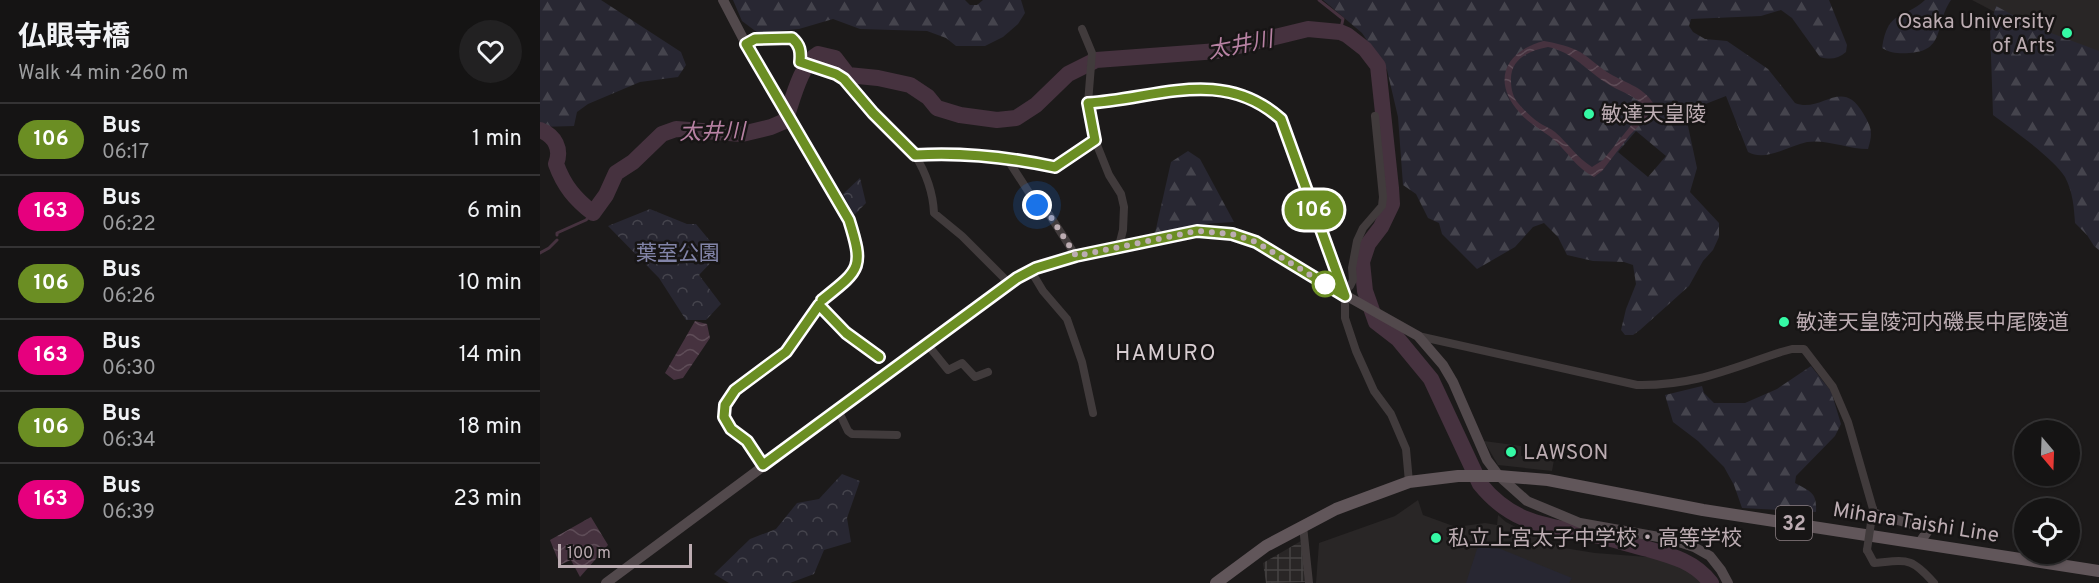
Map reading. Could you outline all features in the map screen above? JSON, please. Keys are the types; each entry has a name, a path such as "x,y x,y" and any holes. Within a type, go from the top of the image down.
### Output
{"main road":[{"name":"Mihara Taishi Line","path":"1216,583 1266,546 1357,501 1409,482 1468,476 1548,480 1703,510 2099,571"}],"street":[{"path":"723,0 746,44 849,220 858,251 856,269 819,305 786,352 735,390 725,405 724,417 731,429 747,441 763,465"},
{"path":"1082,29 1092,52 1088,103 1095,140 1109,175 1121,194 1124,207 1123,230 1119,246"},
{"path":"746,44 755,39 792,38 797,42 801,52 800,62 844,79 873,113 915,155 924,170 933,196 934,213 962,236 1009,283"},
{"path":"1088,103 1108,102 1192,88 1211,88 1238,95 1273,112 1281,119 1287,132 1346,295"},
{"path":"1375,116 1382,206 1363,228 1357,241 1353,255 1353,280 1346,295 1345,318 1356,351 1374,391 1391,414 1406,449 1409,482"},
{"path":"915,155 957,153 1006,157 1055,167 1095,140"},
{"path":"1006,157 1037,205 1043,205 1076,256"},
{"path":"606,583 1009,283 1031,270 1076,256 1197,231 1232,234 1256,242 1418,336 1637,385 1668,385 1707,378 1781,352 1804,349 1833,387 1848,422 1873,511 1869,557 1874,563 1899,560 1913,562 1934,583"},
{"path":"1031,270 1043,291 1067,319 1082,362 1093,413"},
{"path":"819,305 846,333 879,357"},
{"path":"1418,336 1443,365 1453,382 1494,476 1527,501 1580,523 1670,539 1694,547 1710,556 1728,583"},
{"path":"927,344 948,370 962,363 975,377 988,372"},
{"path":"838,410 848,431 852,434 897,435"},
{"path":"1873,511 1923,527 1927,532 1920,542"},
{"path":"1303,526 1309,583"}],"shaded area":[{"name":"Osaka University of Arts","path":"1972,0 2099,0 2099,67"},
{"path":"1484,441 1521,446 1521,456 1554,460 1552,471 1498,465"},
{"name":"私立上宮太子中学校・高等学校","path":"1418,500 1423,515 1456,527 1485,523 1497,525 1498,515 1529,534 1564,548 1672,561 1695,573 1704,583 1316,583 1319,543 1395,516"},
{"path":"1301,541 1305,582 1266,583 1263,563"}],"green space":[{"path":"540,0 601,0 681,52 686,65 678,77 640,82 588,104 577,112 574,126 540,127"},
{"path":"733,0 965,0 970,5 977,5 983,0 1021,0 1025,13 1018,24 1003,37 985,46 956,46 946,38 927,31 860,29 833,19 799,29 758,33 742,21"},
{"path":"1323,0 1829,0 1847,45 1846,52 1834,58 1820,57 1792,18 1781,10 1761,16 1691,19 1689,26 1693,32 1705,39 1727,41 1768,69 1795,103 1814,104 1839,96 1847,97 1855,102 1870,127 1870,143 1868,149 1815,141 1770,154 1755,155 1748,152 1726,96 1685,112 1697,168 1690,192 1719,223 1719,237 1689,286 1640,330 1633,335 1625,335 1621,330 1636,284 1633,265 1624,262 1593,261 1567,255 1558,237 1544,223 1533,227 1515,247 1477,269 1442,234 1439,223 1428,218 1416,194 1403,185 1398,117 1387,70 1362,33","holes":["1636,131 1666,156 1648,177 1618,152"]},
{"path":"1925,0 1951,0 1934,42 1921,51 1909,53 1895,53 1882,48 1892,21"},
{"path":"1996,6 2035,27 2099,51 2099,250 2075,223 2070,188 2060,170 2032,144 1993,115 1990,26"},
{"path":"1188,151 1200,159 1234,222 1203,224 1155,233 1171,162"},
{"path":"860,178 866,203 854,215 843,194"},
{"name":"葉室公園","path":"650,209 687,224 696,224 720,253 699,275 721,304 706,320 686,320 659,278 608,226"},
{"path":"1811,366 1831,391 1841,424 1835,436 1796,476 1795,483 1814,496 1816,512 1742,508 1734,485 1724,467 1698,441 1673,422 1665,395 1702,386 1704,393 1714,403 1745,403 1777,389"},
{"path":"842,474 860,481 847,518 851,542 824,550 814,574 790,583 729,583 714,574 750,539 776,529 797,503 819,499"},
{"path":"1486,543 1572,578 1569,583 1466,583 1477,549"}],"water":[{"path":"1544,41 1576,50 1607,72 1644,92 1653,103 1650,114 1629,136 1602,171 1594,177 1577,164 1553,139 1527,120 1511,101 1506,90 1506,69 1520,52","holes":["1548,47 1572,57 1608,84 1641,103 1642,111 1637,118 1603,160 1592,167 1555,132 1528,113 1516,101 1513,93 1511,73 1517,62 1527,54 1541,49"]},
{"path":"695,321 707,324 710,338 683,378 674,380 665,373"},
{"path":"591,517 608,545 580,577 571,560 560,565 550,540"}],"waterway":[{"path":"1319,0 1343,19 1340,32"},
{"name":"太井川","path":"540,130 550,136 558,148 556,164 566,185 575,197 593,213 606,195 616,173 633,162 662,134 676,129 742,134 785,121 802,74 818,54 835,58 848,75 878,78 910,85 928,97 937,108 960,115 997,120 1016,118 1036,105 1068,74 1096,60 1218,51 1308,29 1340,32 1365,49 1378,66 1391,188 1392,204 1381,227 1368,244 1362,262 1365,291 1376,322 1398,339 1431,379 1480,484 1493,498 1520,516 1549,526 1599,536 1675,557 1698,570 1711,583"},
{"path":"557,235 586,220 593,213"},
{"path":"540,253 557,240"}],"bus line":[{"name":"106","path":"822,300 856,269 858,251 849,220 746,44 755,39 792,38 797,42 801,52 800,62 844,79 873,113 915,155 957,153 1006,157 1055,167 1095,140 1088,103 1108,102 1192,88 1211,88 1238,95 1273,112 1281,119 1345,296 1256,242 1232,234 1197,231 1119,246 1036,268 1017,278 763,465 747,441 731,429 724,417 725,405 735,390 786,352 819,305 846,333 879,357"}],"place":[{"name":"Osaka University of Arts","path":"2067,33"},
{"name":"敏達天皇陵","path":"1589,114"},
{"name":"敏達天皇陵河内磯長中尾陵道","path":"1784,322"},
{"name":"LAWSON","path":"1511,452"},
{"name":"私立上宮太子中学校・高等学校","path":"1436,538"}],"district":[{"name":"HAMURO","path":"1166,352"}],"route":[{"path":"1037,205 1043,205 1076,256 1197,231 1232,234 1256,242 1330,287 1325,284"}]}
